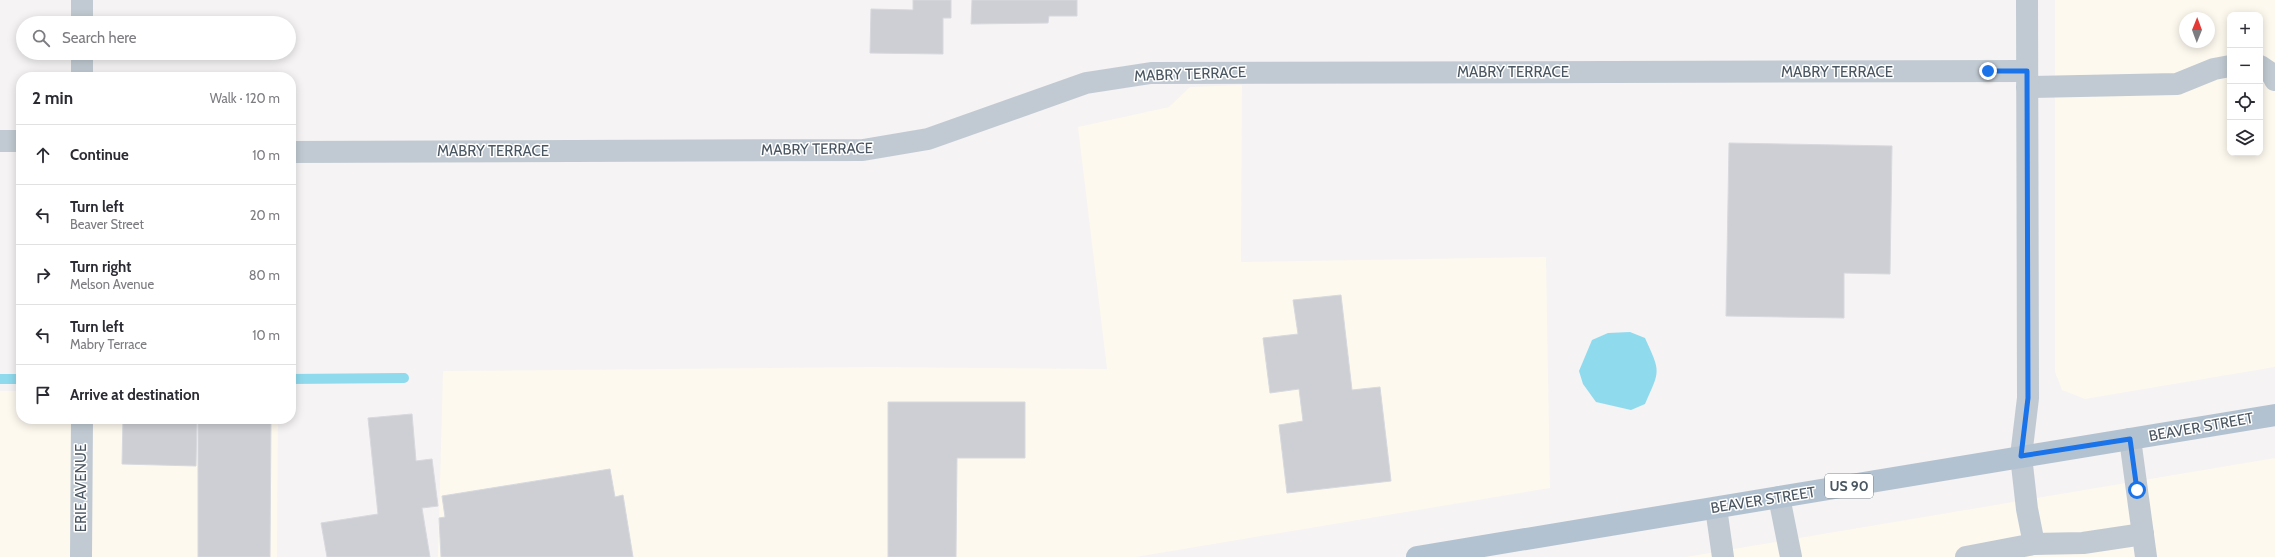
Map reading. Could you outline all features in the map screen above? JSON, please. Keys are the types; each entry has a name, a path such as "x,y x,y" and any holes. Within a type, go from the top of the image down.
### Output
{"main road":[{"name":"BEAVER STREET","path":"1417,557 2275,414"}],"street":[{"path":"82,0 82,16"},
{"path":"2028,0 2028,398 2021,456 2027,509 2034,544"},
{"path":"82,60 82,72"},
{"name":"MABRY TERRACE","path":"296,152 863,150 928,139 1086,83 1151,73 2027,79 2177,84 2214,69 2227,67"},
{"path":"2263,68 2272,74 2275,80"},
{"path":"0,141 16,141"},
{"name":"ERIE AVENUE","path":"81,557 82,424"},
{"path":"2130,439 2146,557"},
{"path":"1778,498 1791,557"},
{"path":"1716,508 1723,557"},
{"path":"1966,557 2034,544 2083,542 2143,534"}],"shaded area":[{"path":"2055,0 2275,0 2275,367 2085,399 2062,390 2055,372"},
{"path":"1242,85 1241,262 1546,257 1550,488 1136,557 438,557 443,371 873,367 1107,369 1078,127 1169,107 1190,87"},
{"path":"0,391 16,391 16,424 278,424 277,557 0,557"},
{"path":"2275,458 2275,557 1686,557"}],"water":[{"path":"1630,332 1645,338 1654,358 1657,371 1654,384 1645,404 1631,410 1596,402 1583,384 1579,371 1592,340 1608,333"}],"building":[{"path":"913,0 951,0 951,18 943,18 943,54 870,53 871,9 913,10"},
{"path":"972,0 1077,0 1077,16 1049,16 1048,23 971,24"},
{"path":"1729,143 1892,146 1890,274 1844,273 1844,318 1726,316"},
{"path":"1341,295 1352,390 1380,387 1391,481 1287,493 1279,425 1303,421 1299,389 1270,393 1263,338 1298,334 1293,300"},
{"path":"888,402 1025,402 1025,458 957,458 956,557 888,557"},
{"path":"412,414 416,461 432,459 438,506 422,508 430,557 327,557 321,523 378,514 368,418"},
{"path":"123,424 197,424 196,466 122,464"},
{"path":"198,424 271,424 270,557 198,557"},
{"path":"610,469 615,497 623,495 633,557 441,557 439,518 445,517 442,496"}],"waterway":[{"path":"296,379 404,378"},
{"path":"0,379 16,379"}],"route":[{"path":"1988,71 2027,71 2028,398 2021,456 2130,439 2137,490"}]}
